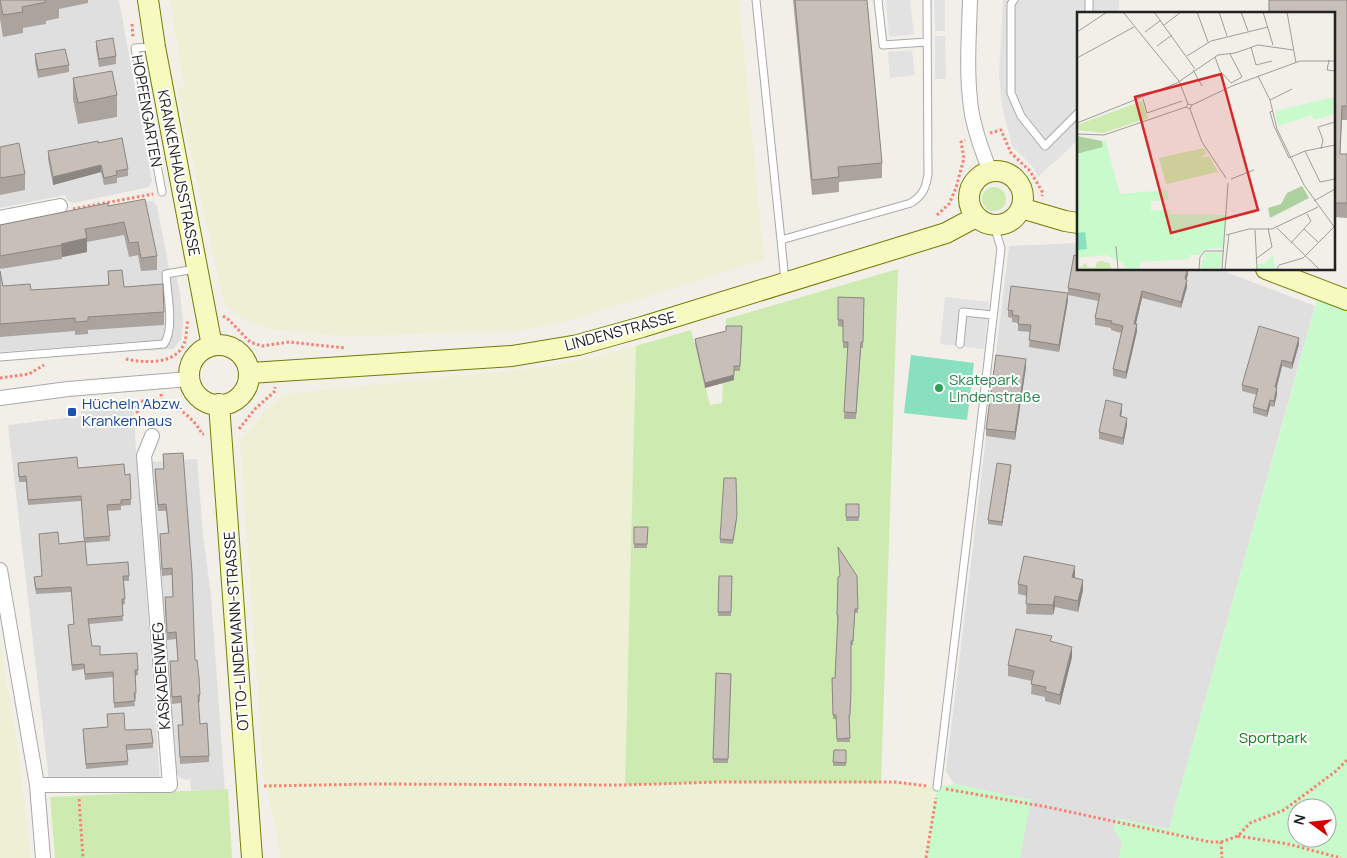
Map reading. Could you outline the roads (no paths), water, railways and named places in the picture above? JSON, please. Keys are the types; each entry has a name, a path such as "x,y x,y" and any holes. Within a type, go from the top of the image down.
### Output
{"street":[{"name":"KRANKENHAUSSTRASSE","path":"148,0 212,346"},
{"path":"970,0 968,78 971,110 990,171"},
{"path":"1030,211 1017,180 1005,172 990,171 979,177 970,187 968,200 972,212 987,224 994,226 1008,223 1030,211 1077,223"},
{"path":"0,218 60,206"},
{"name":"LINDENSTRASSE","path":"249,373 512,356 578,345 946,233 976,217"},
{"path":"1269,270 1347,300"},
{"path":"222,345 232,348 241,354 249,373 248,383 244,392 229,403 219,404 211,404 197,394 189,379 191,364 194,358 205,348 222,345"},
{"path":"0,398 68,389 189,379"},
{"name":"OTTO-LINDEMANN-STRASSE","path":"219,404 252,858"},
{"name":"KASKADENWEG","path":"37,785 170,786 144,456 152,436"},
{"path":"0,570 37,785 43,858"}],"lane":[{"path":"756,0 785,282"},
{"path":"878,0 883,45 927,42"},
{"path":"781,240 911,203 920,197 926,186 928,174 927,0"},
{"path":"1014,0 1011,4 1011,93 1021,116 1045,146 1077,114"},
{"name":"HOPFENGARTEN","path":"155,46 135,48 162,192"},
{"path":"936,787 1001,248 994,226"},
{"path":"0,357 164,344 168,339 170,330 166,274 198,269"},
{"path":"960,344 963,312 994,315"}],"place":[{"name":"Skatepark Lindenstraße","path":"939,388"},
{"name":"Hücheln Abzw. Krankenhaus","path":"72,412"}],"park label":[{"name":"Sportpark","path":"1273,737"}]}
